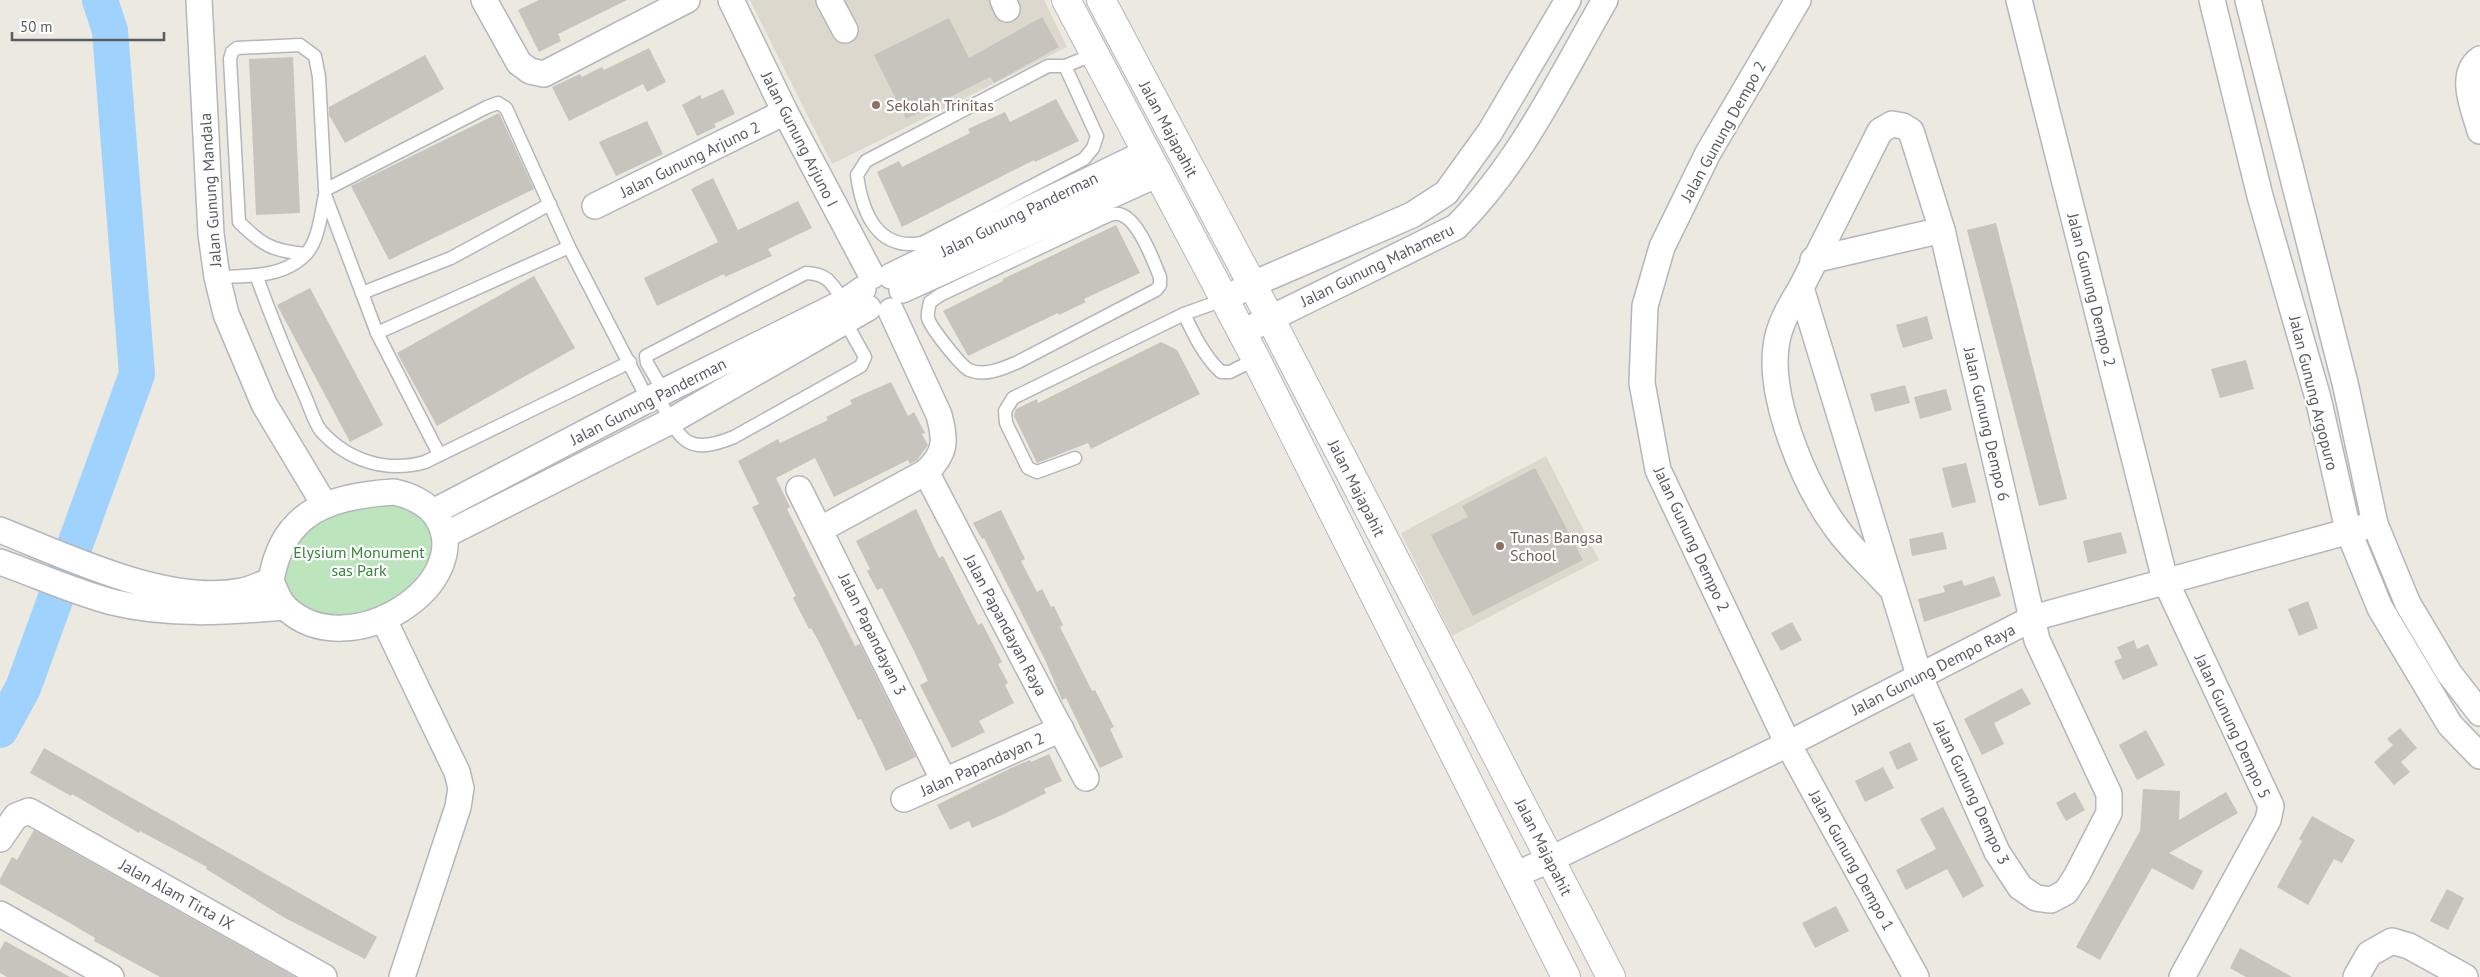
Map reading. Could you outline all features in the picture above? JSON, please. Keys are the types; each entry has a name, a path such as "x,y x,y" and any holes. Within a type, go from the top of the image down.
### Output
{"street":[{"name":"Jalan Gunung Mandala","path":"199,0 211,234 217,277 226,314 264,404 324,504"},
{"path":"484,0 519,63 530,71 544,74 686,0"},
{"name":"Jalan Gunung Arjuno I","path":"731,0 872,297 939,415 944,432 939,460 926,472"},
{"path":"829,0 846,30"},
{"name":"Jalan Majapahit","path":"1066,0 1223,300 1256,359 1566,977"},
{"name":"Jalan Majapahit","path":"1101,0 1270,318 1611,977"},
{"name":"Jalan Gunung Mahameru","path":"1223,300 1251,285 1412,215 1446,193 1490,132 1568,0"},
{"name":"Jalan Gunung Mahameru","path":"1241,333 1456,227 1480,204 1515,156 1606,0"},
{"name":"Jalan Gunung Dempo 2","path":"1788,744 1658,470 1642,383 1642,337 1645,306 1662,247 1708,153 1798,0"},
{"name":"Jalan Gunung Dempo 2","path":"2019,0 2165,580"},
{"name":"Jalan Gunung Argopuro","path":"2212,0 2260,196 2318,398 2348,530 2380,608 2450,725 2480,756"},
{"name":"Jalan Gunung Argopuro","path":"2248,0 2346,387 2375,524 2408,604 2449,673 2480,714"},
{"path":"2480,59 2474,63 2467,83 2480,131"},
{"name":"Jalan Gunung Arjuno 2","path":"596,206 785,112"},
{"name":"Jalan Gunung Dempo 6","path":"1892,589 1834,526 1807,478 1779,405 1774,368 1776,346 1784,318 1880,131 1892,124 1903,126 1911,131 1942,230 2033,618"},
{"name":"Jalan Gunung Panderman","path":"445,535 671,421 872,297 1085,217 1152,163"},
{"name":"Jalan Gunung Panderman","path":"433,512 656,395 872,297 1152,163"},
{"path":"1813,260 1942,230"},
{"name":"Jalan Gunung Dempo 6","path":"1801,288 1918,675"},
{"path":"821,529 926,472"},
{"name":"Jalan Papandayan Raya","path":"926,472 1086,778"},
{"name":"Jalan Papandayan 3","path":"799,489 821,529 944,781"},
{"path":"394,492 404,494 433,512 442,525 445,535 445,552 432,582 406,607 384,620 352,628 336,629 310,625 285,608 271,581 278,553 288,534 324,504 364,494 394,492"},
{"name":"Jalan Gunung Dempo Raya","path":"1515,875 1551,860 1788,744 1918,675 2033,618 2165,580 2375,524"},
{"path":"10,534 120,578 192,593 241,591 271,581"},
{"path":"8,564 112,602 153,609 219,612 285,608"},
{"name":"Jalan Gunung Dempo 5","path":"2165,580 2270,806 2268,820 2182,977"},
{"name":"Jalan Gunung Dempo 3","path":"1918,675 1997,852 2020,887 2036,898 2051,900 2066,892 2077,876 2109,813 2109,794 2048,666 2037,640 2033,618"},
{"path":"384,620 457,772 461,788 458,807 402,977"},
{"name":"Jalan Papandayan 2","path":"904,799 1060,729"},
{"name":"Jalan Gunung Dempo 1","path":"1788,744 1916,977"},
{"name":"Jalan Alam Tirta IX","path":"0,839 16,816 29,811 324,977"},
{"path":"0,914 112,977"},
{"path":"2356,977 2369,954 2392,941 2409,946 2465,977"}],"lane":[{"path":"217,277 256,275 286,269 306,254 318,225 325,192 319,77 315,56 300,45 237,48 232,52 230,59 239,222 255,238 279,251 306,254"},
{"path":"1065,66 1097,136 1093,148 1084,159 922,243 907,246 891,240 867,216 857,175 866,162 1048,66 1065,66 1095,54"},
{"path":"325,192 498,103 506,108 569,247 630,362 656,395 684,440 696,446 714,445 734,437 862,366 865,357 872,297 830,281 819,274 806,273 646,356 656,395"},
{"path":"325,192 377,333 439,454"},
{"path":"362,293 451,258 550,204"},
{"path":"1113,214 1125,215 1134,224 1160,277 1160,285 1156,290 1018,362 996,371 979,372 968,370 932,326 928,318 930,302 1085,217 1113,214"},
{"path":"377,333 569,247"},
{"path":"256,275 278,335 320,429 336,446 363,460 405,468 425,462 630,362"},
{"path":"1075,458 1037,472 1028,468 1006,423 1005,411 1013,398 1184,314 1223,300"},
{"path":"1184,314 1202,348 1221,372 1230,372 1256,359"}],"shaded area":[{"name":"Sekolah Trinitas","path":"750,0 1044,0 1067,47 832,164"},
{"name":"Tunas Bangsa School","path":"1546,456 1599,560 1452,636 1401,533"}],"green space":[{"name":"Elysium Monument sas Park","path":"392,496 418,505 441,553 382,619 311,623 272,582 290,537 328,507"}],"building":[{"path":"539,0 627,0 558,34 561,41 539,52 518,10"},
{"path":"1042,17 1059,47 994,83 990,77 906,119 874,55 949,18 969,58"},
{"path":"649,48 666,82 647,92 643,84 569,121 552,87 580,74 582,77 602,67 604,70"},
{"path":"425,55 444,89 345,143 329,115 329,107"},
{"path":"293,57 300,213 256,215 249,59"},
{"path":"723,89 735,114 714,124 716,127 697,136 682,105 700,95 702,99"},
{"path":"1056,99 1079,141 1035,162 1034,160 902,227 877,172 899,161 902,167 970,133 968,129 1005,112 1010,122"},
{"path":"499,113 534,189 389,260 351,186"},
{"path":"647,121 663,154 616,176 599,142"},
{"path":"713,178 738,230 798,201 812,228 768,249 772,256 725,277 724,274 657,306 644,278 718,242 691,189"},
{"path":"1996,223 2067,499 2039,506 1967,230"},
{"path":"1116,225 1140,273 1084,299 1086,302 1059,315 1058,313 968,356 943,311 1003,281 1003,279"},
{"path":"534,276 575,348 437,426 397,353"},
{"path":"310,288 383,425 350,442 277,305"},
{"path":"1927,316 1933,339 1903,348 1896,325"},
{"path":"1161,342 1177,350 1200,394 1091,449 1088,443 1037,463 1014,416 1016,409 1037,399 1038,403"},
{"path":"2246,360 2254,389 2220,398 2211,369"},
{"path":"891,382 908,416 914,412 925,433 922,434 928,445 917,460 910,464 908,460 834,497 815,458 776,478 790,507 787,509 855,646 860,644 916,757 886,771 861,719 858,720 819,642 811,628 809,629 793,598 796,596 752,507 759,504 738,461 778,439 780,443 828,420 826,417 852,404 850,400"},
{"path":"1905,385 1910,403 1875,412 1870,394"},
{"path":"1946,389 1952,410 1920,419 1914,397"},
{"path":"1966,463 1976,502 1952,508 1942,468"},
{"name":"Tunas Bangsa School","path":"1535,468 1583,560 1473,616 1431,535 1468,517 1462,506"},
{"path":"916,509 939,558 943,556 978,625 982,623 1002,662 998,664 1008,683 1005,685 1014,703 979,721 985,732 952,748 920,685 928,681 882,588 877,590 867,571 870,569 856,541"},
{"path":"1001,510 1025,559 1021,561 1037,592 1042,589 1051,607 1054,606 1063,625 1060,627 1092,691 1095,690 1114,727 1110,729 1123,757 1100,768 1066,698 1062,700 1046,662 984,538 982,539 973,523"},
{"path":"1943,532 1947,549 1912,556 1909,539"},
{"path":"2121,532 2127,553 2088,563 2083,541"},
{"path":"1994,576 2001,596 1924,622 1918,599 1945,592 1943,586 1962,580 1964,586"},
{"path":"2308,601 2318,628 2299,636 2288,609"},
{"path":"1792,622 1802,640 1781,651 1771,633"},
{"path":"2134,640 2137,649 2148,644 2158,665 2123,680 2114,661 2122,658 2117,647"},
{"path":"2022,688 2031,704 1994,723 2004,744 1982,755 1964,719"},
{"path":"2400,728 2417,748 2401,762 2410,772 2394,785 2374,762 2393,745 2387,739"},
{"path":"2146,730 2165,765 2137,780 2119,745"},
{"path":"1910,742 1918,760 1897,770 1889,752"},
{"path":"44,748 377,937 365,959 285,918 206,869 207,867 140,831 139,833 72,794 71,796 30,773"},
{"path":"1049,754 1062,781 1044,789 1046,793 1002,815 972,828 969,821 950,830 937,805 1013,767"},
{"path":"1883,767 1894,788 1865,802 1855,781"},
{"path":"2143,789 2180,791 2179,820 2226,792 2238,813 2169,853 2203,871 2193,890 2152,868 2100,960 2076,947 2140,831"},
{"path":"2075,792 2085,810 2066,821 2056,803"},
{"path":"1943,807 1984,886 1963,898 1947,869 1906,890 1896,870 1936,849 1920,819"},
{"path":"2312,816 2355,840 2342,863 2334,859 2308,905 2277,887 2302,841 2299,839"},
{"path":"34,830 295,977 160,977 94,941 95,938 0,884 0,879 12,857 17,860"},
{"path":"2447,889 2464,898 2448,930 2430,921"},
{"path":"1836,906 1849,931 1815,948 1802,923"},
{"path":"5,941 70,977 7,977 0,973 0,950"},
{"path":"2240,948 2292,977 2246,977 2230,968"}],"waterway":[{"path":"0,730 23,688 137,374 110,31 100,0"}],"place":[{"name":"Sekolah Trinitas","path":"876,105"},
{"name":"Tunas Bangsa School","path":"1500,546"}]}
